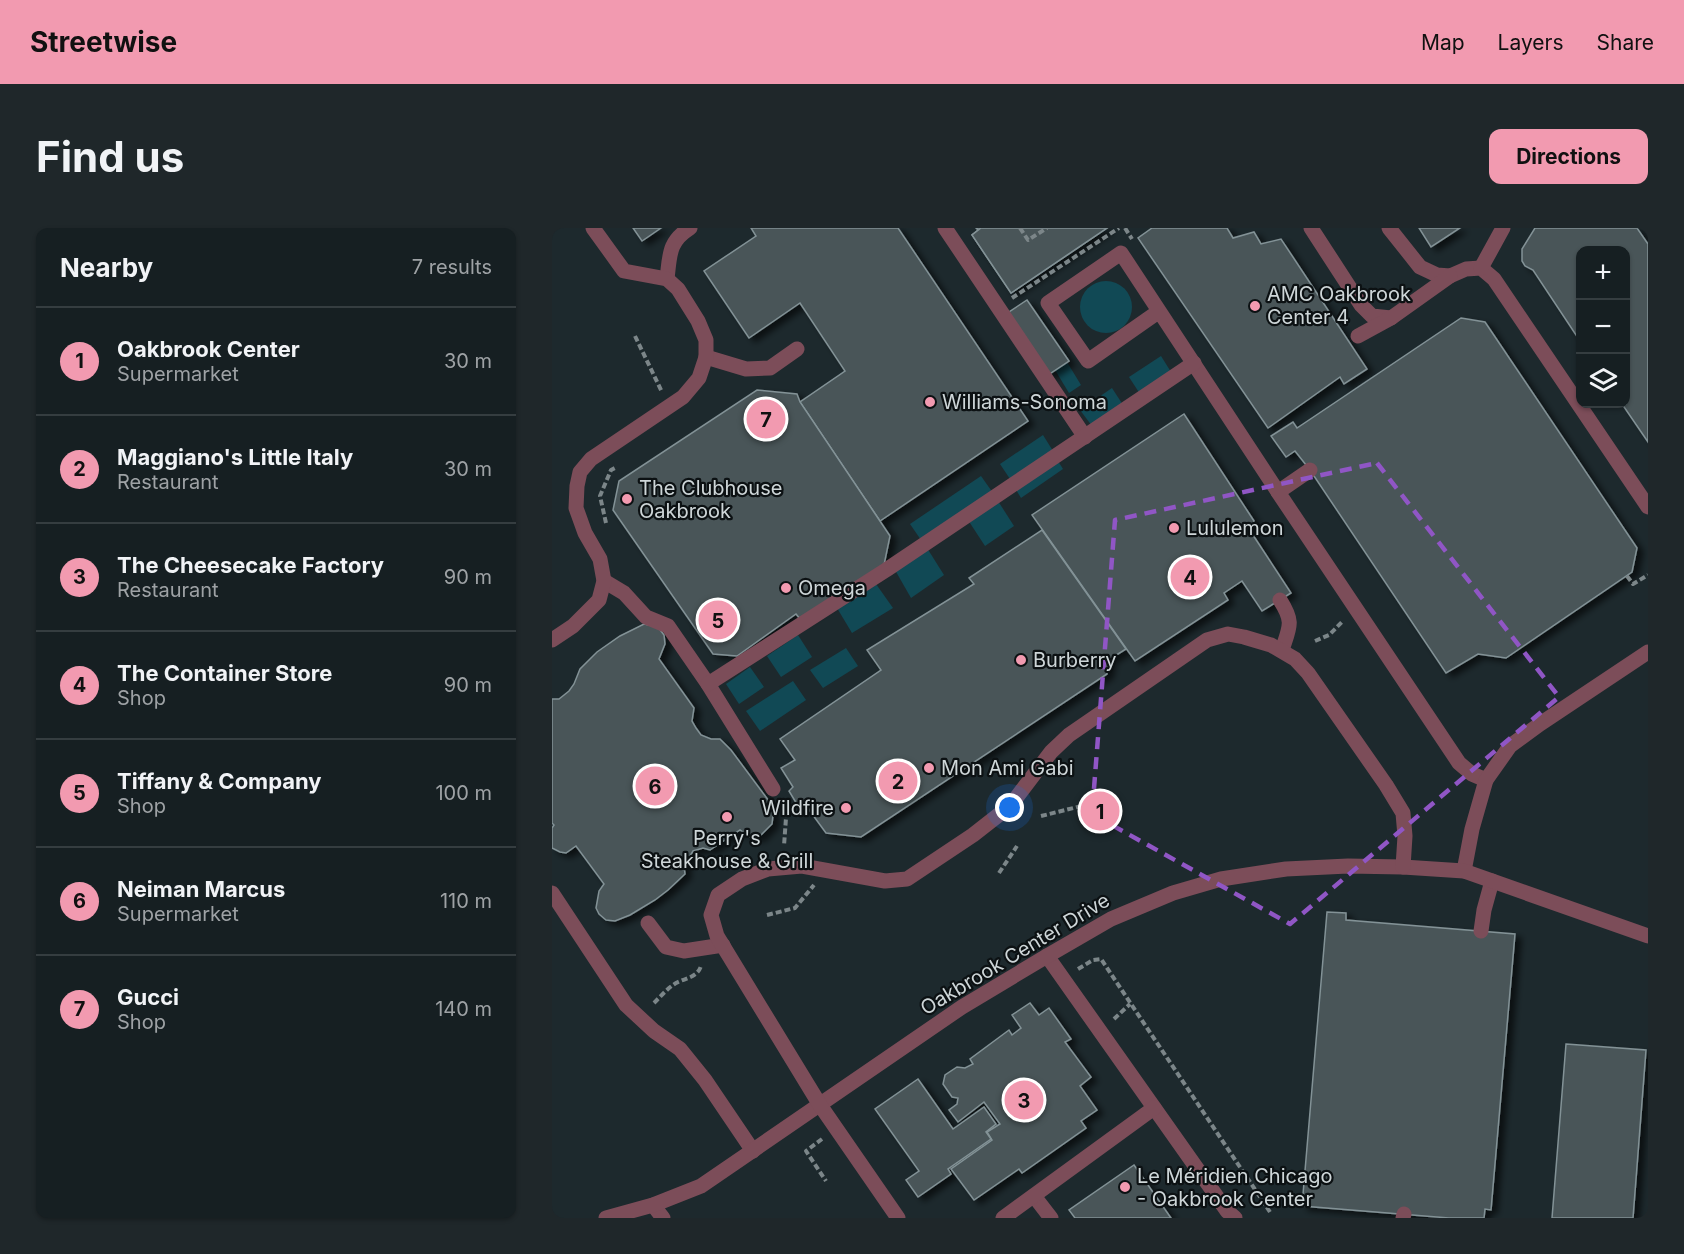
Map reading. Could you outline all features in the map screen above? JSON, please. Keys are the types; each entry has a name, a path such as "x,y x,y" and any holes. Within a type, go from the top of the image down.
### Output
{"street":[{"path":"552,640 573,626 600,600 604,581 600,560 585,533 576,507 580,472 591,459 683,397 699,378 706,357 706,340 698,321 678,289 667,279 624,271 593,228"},
{"path":"667,279 671,248 680,234 690,228"},
{"path":"945,228 1085,437"},
{"path":"1311,228 1361,305 1372,316 1391,318"},
{"path":"1389,228 1420,267 1437,275 1450,276"},
{"path":"1481,268 1503,228"},
{"path":"1158,312 1088,361 1048,303 1121,253 1459,764 1472,774 1486,780"},
{"path":"1358,336 1391,318 1450,276 1466,269 1481,268 1494,279 1648,507"},
{"path":"706,357 746,369 770,368 797,349"},
{"path":"708,684 886,570 1194,363"},
{"path":"1278,492 1310,470"},
{"path":"604,581 624,593 646,617 668,626 708,684 773,789"},
{"path":"1280,600 1290,615 1282,650"},
{"path":"898,1218 820,1105 717,936 711,915 718,895 742,879 768,869 802,866 885,881 907,879 973,835 1010,806 1051,752 1064,740 1207,640 1228,634 1244,636 1282,650 1295,658 1308,673 1403,813 1405,836 1403,867"},
{"path":"1464,871 1486,780 1510,746 1648,652"},
{"name":"Oakbrook Center Drive","path":"606,1218 653,1205 701,1186 962,1007 1111,919 1173,893 1221,879 1286,869 1348,866 1464,871 1648,936"},
{"path":"1481,931 1492,881"},
{"path":"552,893 626,1005 654,1031 680,1049 705,1080 753,1151"},
{"path":"648,923 666,947 684,951 723,945"},
{"path":"1047,956 1227,1211 1235,1218"},
{"path":"1007,1217 1154,1108"},
{"path":"1034,1196 1051,1218"},
{"path":"653,1205 663,1218"}],"path":[{"path":"1020,228 1028,240 1047,228"},
{"path":"998,307 1119,228"},
{"path":"635,336 663,396"},
{"path":"1627,576 1633,585 1648,575"},
{"path":"1315,641 1329,635 1348,616"},
{"path":"773,789 782,802 786,818 784,846"},
{"path":"1041,816 1098,802"},
{"path":"999,873 1017,846"},
{"path":"767,915 795,908 817,882"},
{"path":"1078,969 1101,958 1270,1212"},
{"path":"654,1003 675,983 700,970"},
{"path":"824,1138 806,1150 826,1181"}],"highlighted area":[{"path":"1377,463 1559,697 1290,924 1092,814 1115,520"}],"shaded area":[{"path":"1106,281 1120,285 1128,293 1132,307 1128,321 1120,329 1106,333 1092,329 1084,321 1080,307 1084,293 1092,285"},
{"path":"1161,356 1171,372 1140,394 1129,377"},
{"path":"1067,362 1081,385 1069,393 1055,370"},
{"path":"1112,388 1123,405 1092,426 1080,410"},
{"path":"1043,435 1053,451 1010,479 1000,464"},
{"path":"1058,461 1063,469 1021,498 1015,488"},
{"path":"981,476 993,493 921,540 910,524"},
{"path":"998,501 1014,526 985,546 968,520"},
{"path":"927,548 944,575 911,598 895,570"},
{"path":"876,584 893,608 852,633 837,608"},
{"path":"798,635 812,657 781,677 767,656"},
{"path":"846,648 858,666 823,688 810,670"},
{"path":"750,667 764,687 739,704 726,684"},
{"path":"793,681 806,700 760,731 746,711"}],"building":[{"path":"633,228 661,228 642,241"},
{"path":"751,228 898,228 1028,421 880,521 800,402 845,371 800,303 749,338 704,271 756,236"},
{"path":"976,228 1107,228 1011,293 972,235 978,230"},
{"path":"981,228 1107,228 1011,293 972,235"},
{"name":"AMC Oakbrook Center 4","path":"1152,228 1227,228 1233,238 1254,232 1261,244 1281,239 1367,369 1344,384 1340,377 1268,428 1138,238"},
{"path":"1419,228 1460,228 1431,247"},
{"path":"1535,228 1637,228 1648,244 1648,442 1625,408 1630,408 1630,246 1576,246 1576,335 1533,270 1525,266 1522,261 1522,249"},
{"path":"1027,300 1069,361 1048,375 1006,314"},
{"path":"1461,318 1485,322 1637,548 1632,572 1506,658 1478,654 1446,673 1310,470 1295,451 1286,457 1271,436 1293,422 1297,428"},
{"path":"757,390 797,394 800,402 890,536 884,565 801,620 796,614 737,656 713,654 613,510 619,481"},
{"path":"1184,414 1254,521 1251,532 1291,593 1262,611 1242,581 1224,593 1228,600 1135,661 1032,515"},
{"path":"1042,530 1126,649 1110,659 1107,674 861,837 826,833 807,807 801,811 789,791 793,787 781,768 795,760 780,739 881,670 867,650 974,584 969,578"},
{"path":"644,624 658,627 664,635 665,644 659,659 694,708 692,721 696,728 701,735 711,739 720,739 731,750 769,801 773,815 772,824 759,837 750,837 740,830 710,850 703,848 693,851 684,866 685,874 668,890 630,915 615,921 606,920 596,908 599,891 604,884 576,846 566,853 552,848 554,825 552,823 552,699 559,699 569,691 580,669 597,652 620,636"},
{"path":"1327,912 1346,913 1346,920 1515,934 1491,1210 1485,1209 1484,1218 1449,1218 1302,1206"},
{"path":"1030,1003 1039,1015 1049,1008 1071,1039 1065,1042 1091,1077 1080,1086 1097,1110 1081,1121 1086,1128 1022,1173 1019,1169 974,1200 951,1169 992,1140 987,1132 1000,1124 984,1102 958,1122 949,1110 957,1104 958,1098 952,1097 943,1084 945,1075 957,1067 965,1068 973,1064 970,1059 1009,1030 1012,1035 1021,1028 1012,1015"},
{"path":"1566,1044 1646,1050 1633,1218 1552,1218"},
{"path":"918,1079 953,1129 984,1107 996,1124 986,1132 991,1139 948,1169 951,1174 918,1197 906,1180 919,1171 875,1109"},
{"name":"Le Méridien Chicago - Oakbrook Center","path":"1134,1165 1171,1218 1075,1218 1069,1210"}],"place":[{"name":"AMC Oakbrook Center 4","path":"1255,306"},
{"name":"Williams-Sonoma","path":"930,402"},
{"name":"Gucci","path":"766,419"},
{"name":"The Clubhouse Oakbrook","path":"627,499"},
{"name":"Lululemon","path":"1174,528"},
{"name":"The Container Store","path":"1190,577"},
{"name":"Omega","path":"786,588"},
{"name":"Tiffany & Company","path":"718,620"},
{"name":"Burberry","path":"1021,660"},
{"name":"Mon Ami Gabi","path":"929,768"},
{"name":"Maggiano's Little Italy","path":"898,781"},
{"name":"Neiman Marcus","path":"655,786"},
{"name":"Wildfire","path":"846,808"},
{"name":"Oakbrook Center","path":"1100,811"},
{"name":"Perry's Steakhouse & Grill","path":"727,817"},
{"name":"The Cheesecake Factory","path":"1024,1100"},
{"name":"Le Méridien Chicago - Oakbrook Center","path":"1125,1187"}]}
